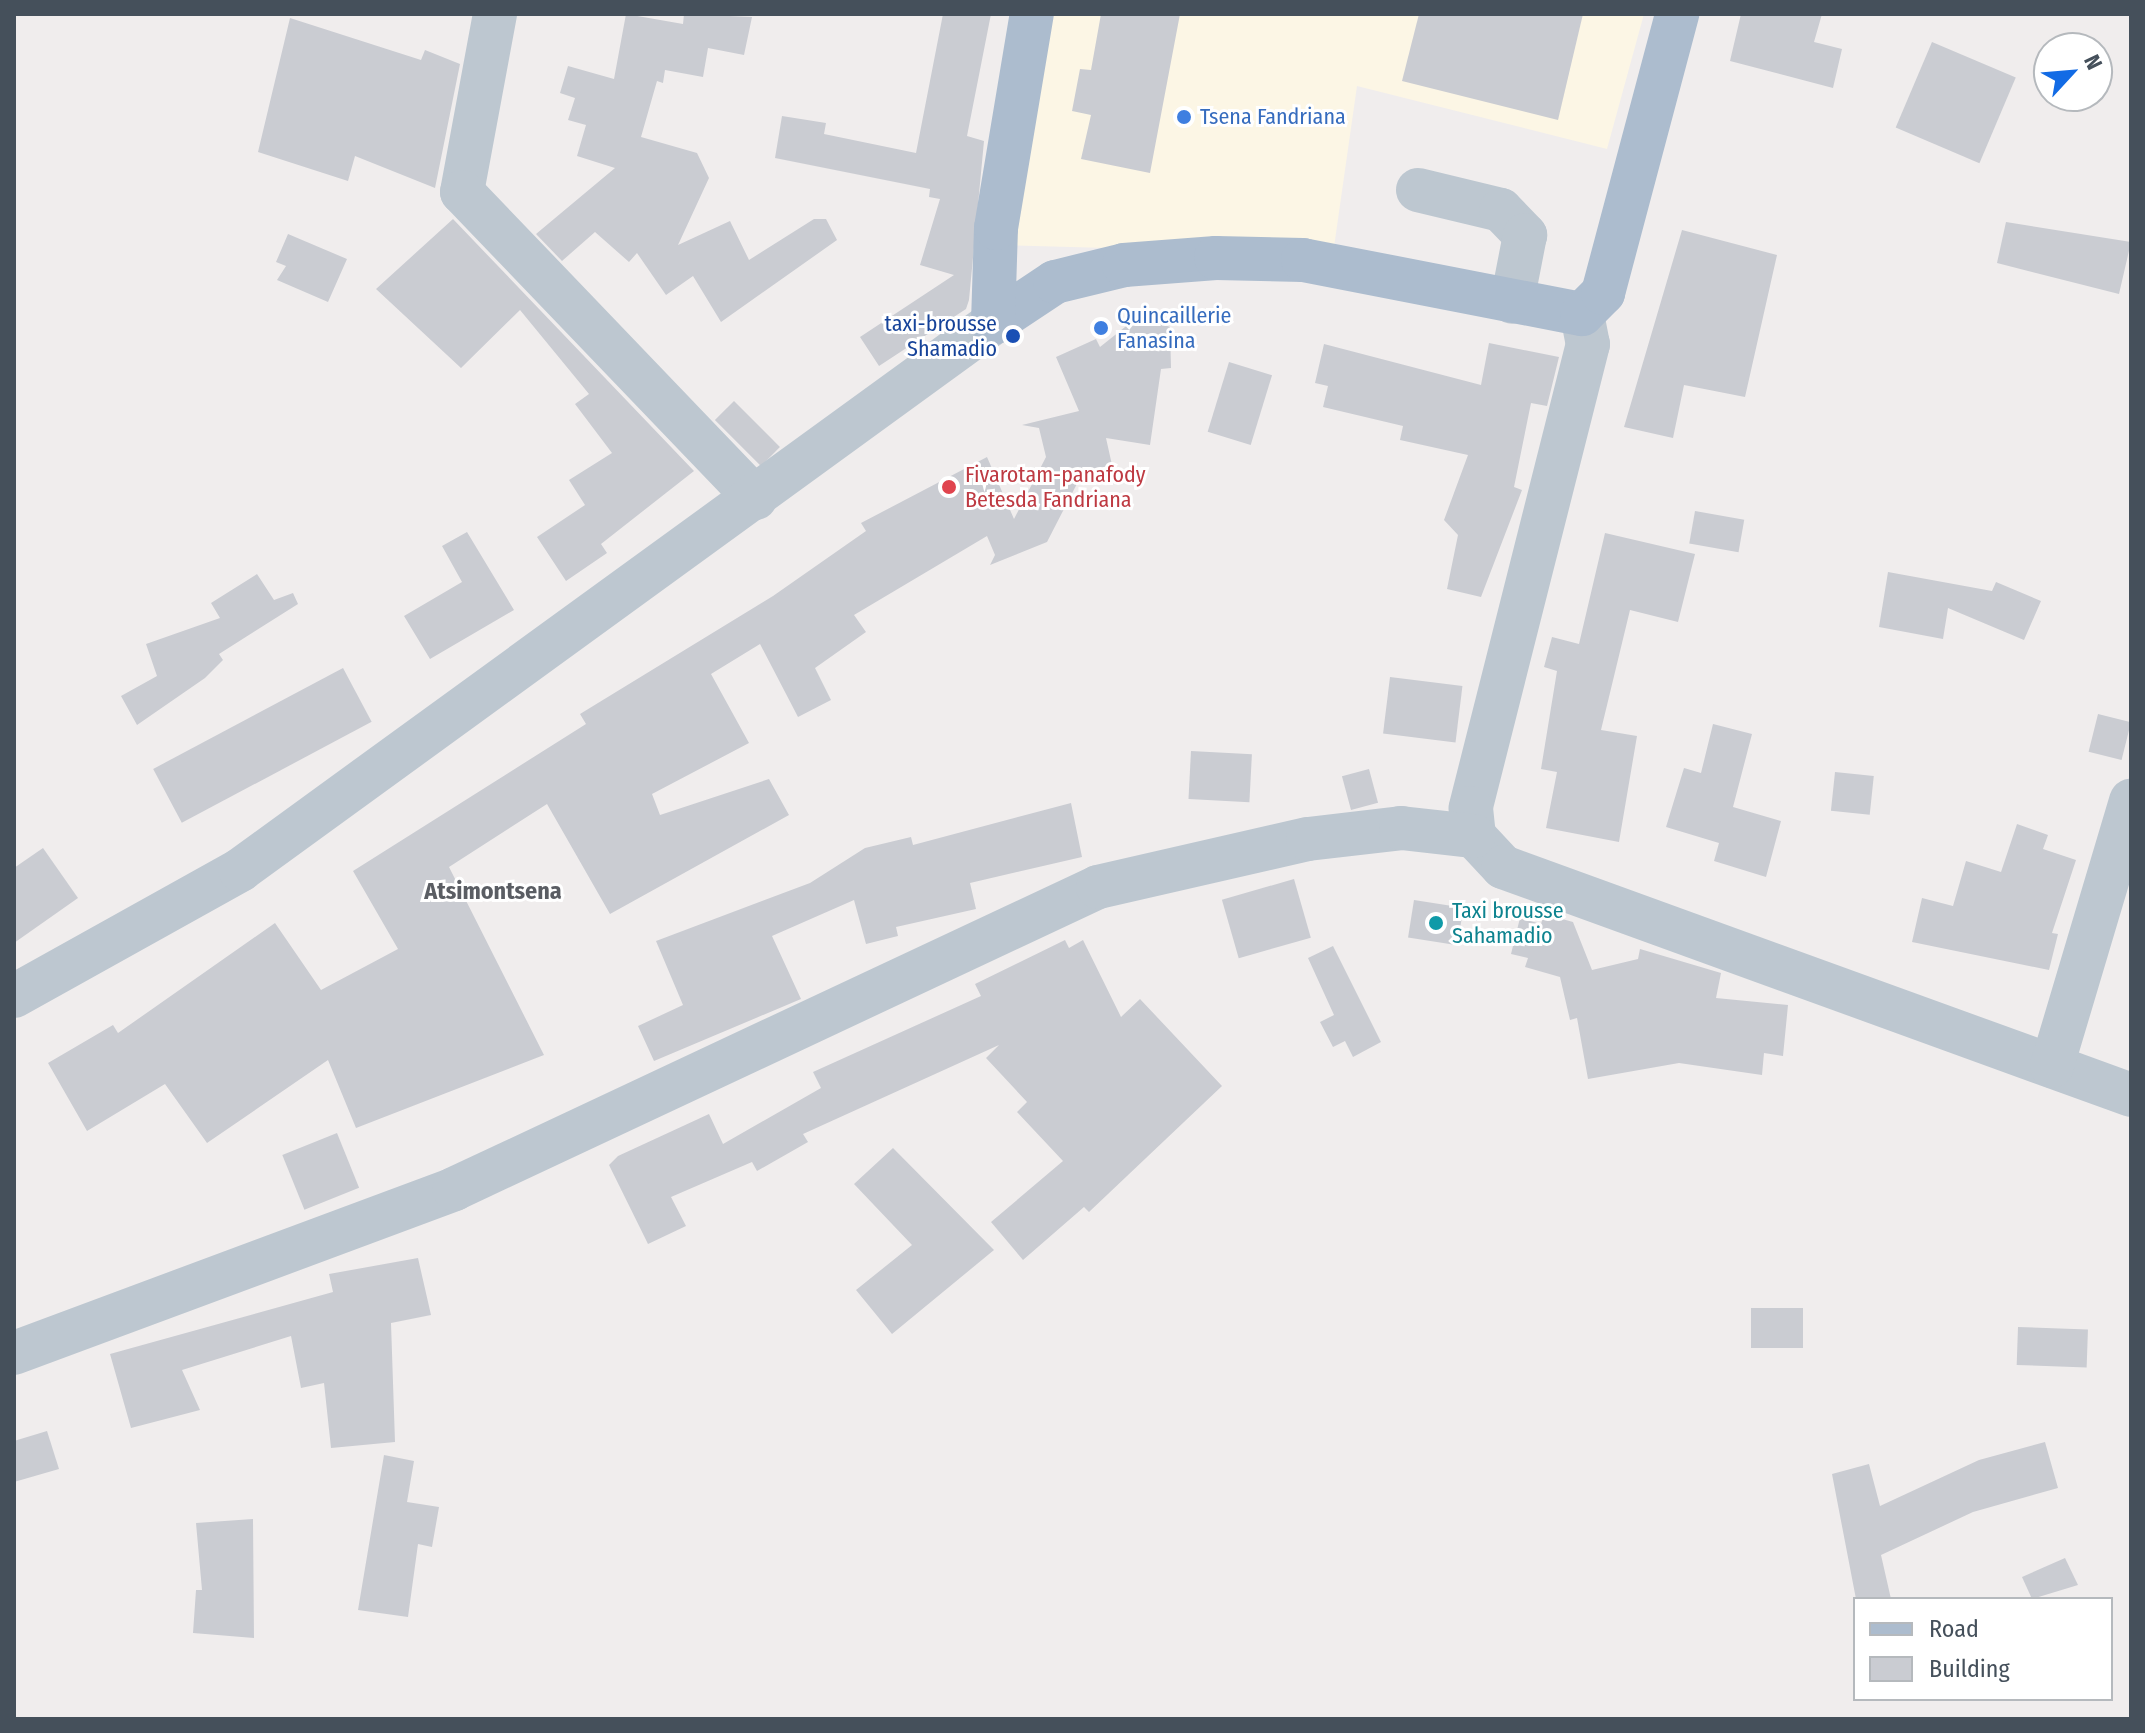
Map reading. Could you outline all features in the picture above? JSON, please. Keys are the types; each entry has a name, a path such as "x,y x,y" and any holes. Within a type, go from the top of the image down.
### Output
{"main road":[{"path":"993,323 996,228 1032,14"},
{"path":"993,323 1055,282 1124,265 1216,258 1303,260 1582,314 1603,293 1677,14"}],"street":[{"path":"495,14 462,192 755,498"},
{"path":"1418,190 1501,210 1525,235 1512,302"},
{"path":"1582,314 1588,344 1471,808 1474,836 1503,867 2131,1095"},
{"path":"14,996 240,870 993,323"},
{"path":"2052,1066 2131,801"},
{"path":"14,1353 454,1189 1098,887 1308,839 1401,828 1474,836"}],"shaded area":[{"name":"Tsena Fandriana","path":"1032,14 1644,14 1607,149 1357,86 1333,254 994,245"}],"building":[{"path":"626,14 683,24 684,14 752,17 744,55 708,48 703,77 665,70 663,83 657,81 641,137 697,153 709,178 678,245 730,221 749,260 814,219 826,219 837,240 721,322 693,276 666,295 637,253 629,262 595,232 562,261 536,234 615,168 577,156 586,125 568,120 575,98 560,93 568,66 614,79"},
{"path":"943,14 991,14 967,136 984,141 969,300 966,309 879,366 860,337 954,275 920,265 940,199 929,197 930,189 775,158 782,116 826,123 824,134 916,153"},
{"path":"1101,14 1180,14 1150,173 1081,159 1091,115 1072,111 1080,69 1091,70"},
{"path":"1419,14 1583,14 1558,120 1402,81"},
{"path":"1741,14 1822,14 1814,42 1842,49 1833,88 1730,61"},
{"path":"290,18 421,60 425,50 460,64 435,188 355,156 348,181 258,152"},
{"path":"1932,42 2016,78 1979,163 1896,128"},
{"path":"453,219 694,471 601,544 607,553 566,581 537,537 585,505 569,480 612,453 575,404 589,394 520,310 461,368 376,289"},
{"path":"2006,222 2131,242 2119,294 1997,263"},
{"path":"1682,230 1777,255 1745,397 1684,385 1673,438 1624,427"},
{"path":"288,234 347,259 328,302 277,280 286,266 276,262"},
{"path":"1140,315 1170,327 1171,368 1161,369 1150,445 1106,438 1112,465 1083,472 1047,542 990,565 995,555 987,536 854,615 866,632 815,668 831,700 798,717 760,644 711,674 749,743 652,794 660,815 769,779 789,815 610,914 547,804 449,867 544,1055 356,1128 328,1060 207,1143 165,1084 87,1131 48,1063 113,1025 118,1033 275,923 321,990 398,949 353,871 586,724 580,714 773,596 866,531 861,523 987,457 1014,519 1046,457 1039,428 1022,425 1079,411 1056,357 1096,339 1100,347"},
{"path":"1489,343 1559,357 1547,406 1531,403 1514,487 1522,490 1481,597 1447,589 1458,535 1444,520 1468,455 1400,440 1403,426 1323,407 1328,386 1315,383 1324,344 1481,385"},
{"path":"1229,362 1272,375 1251,445 1208,432"},
{"path":"734,401 780,447 761,466 715,420"},
{"path":"1695,511 1744,520 1739,552 1689,543"},
{"path":"467,532 514,610 430,659 404,616 462,582 442,546"},
{"path":"1605,533 1695,554 1678,622 1630,610 1601,730 1637,736 1619,842 1546,828 1557,772 1541,769 1557,671 1544,667 1552,637 1579,644"},
{"path":"1888,572 1992,591 1996,582 2041,601 2024,640 1948,608 1943,639 1879,627"},
{"path":"257,574 274,600 293,593 298,604 219,654 223,660 205,678 137,725 121,696 157,676 146,644 220,618 211,603"},
{"path":"343,668 372,722 182,823 153,769"},
{"path":"1390,677 1462,686 1456,742 1383,734"},
{"path":"2098,714 2131,722 2122,760 2089,752"},
{"path":"1713,724 1752,734 1733,807 1781,821 1766,877 1714,861 1719,843 1666,827 1684,768 1701,773"},
{"path":"1191,751 1252,754 1249,802 1188,799"},
{"path":"1369,769 1378,803 1351,810 1342,776"},
{"path":"1835,772 1874,776 1870,815 1831,811"},
{"path":"1071,803 1082,857 970,883 976,909 896,927 898,936 866,944 854,900 772,936 801,999 654,1061 638,1026 683,1005 656,941 810,883 865,848 911,837 913,845"},
{"path":"2017,824 2048,835 2043,849 2076,860 2052,933 2058,934 2049,970 1912,942 1922,898 1953,906 1966,861 2001,872"},
{"path":"43,848 78,898 14,943 14,868"},
{"path":"1294,879 1311,938 1239,958 1222,900"},
{"name":"Taxi brousse Sahamadio","path":"1414,900 1463,908 1457,945 1408,938"},
{"path":"1544,914 1573,922 1592,970 1638,959 1640,949 1721,973 1716,998 1788,1005 1783,1056 1764,1053 1762,1075 1679,1063 1588,1079 1577,1018 1570,1020 1560,977 1525,967 1528,958 1511,954 1520,918 1541,924"},
{"path":"1065,940 1069,948 1083,940 1121,1017 1140,999 1222,1086 1089,1212 1084,1207 1023,1260 991,1222 1063,1161 1017,1112 1027,1102 986,1058 999,1045 803,1134 808,1142 757,1171 752,1162 671,1197 686,1226 648,1244 609,1165 618,1156 709,1114 723,1144 821,1088 813,1072 981,996 975,984"},
{"path":"1333,946 1381,1042 1353,1057 1345,1041 1333,1047 1320,1022 1334,1015 1308,958"},
{"path":"337,1133 359,1188 304,1210 282,1155"},
{"path":"893,1148 994,1250 892,1334 856,1290 912,1245 854,1184"},
{"path":"418,1258 431,1315 391,1323 395,1442 331,1448 324,1383 301,1388 291,1336 182,1370 200,1410 131,1428 110,1354 333,1292 329,1274"},
{"path":"1751,1308 1803,1308 1803,1348 1751,1348"},
{"path":"2018,1327 2088,1329 2087,1367 2017,1365"},
{"path":"47,1431 59,1469 14,1482 14,1441"},
{"path":"2045,1442 2058,1488 1973,1512 1881,1555 1891,1597 1856,1597 1832,1474 1869,1464 1880,1506 1979,1460"},
{"path":"384,1455 414,1461 407,1502 439,1507 432,1547 418,1544 408,1617 358,1610"},
{"path":"253,1519 254,1638 193,1633 196,1590 202,1590 196,1523"},
{"path":"2065,1558 2078,1585 2031,1597 2022,1577"}],"place":[{"name":"Tsena Fandriana","path":"1184,117"},
{"name":"Quincaillerie Fanasina","path":"1101,328"},
{"name":"taxi-brousse Shamadio","path":"1013,336"},
{"name":"Fivarotam-panafody Betesda Fandriana","path":"949,487"},
{"name":"Taxi brousse Sahamadio","path":"1436,923"}],"district":[{"name":"Atsimontsena","path":"493,892"}]}
